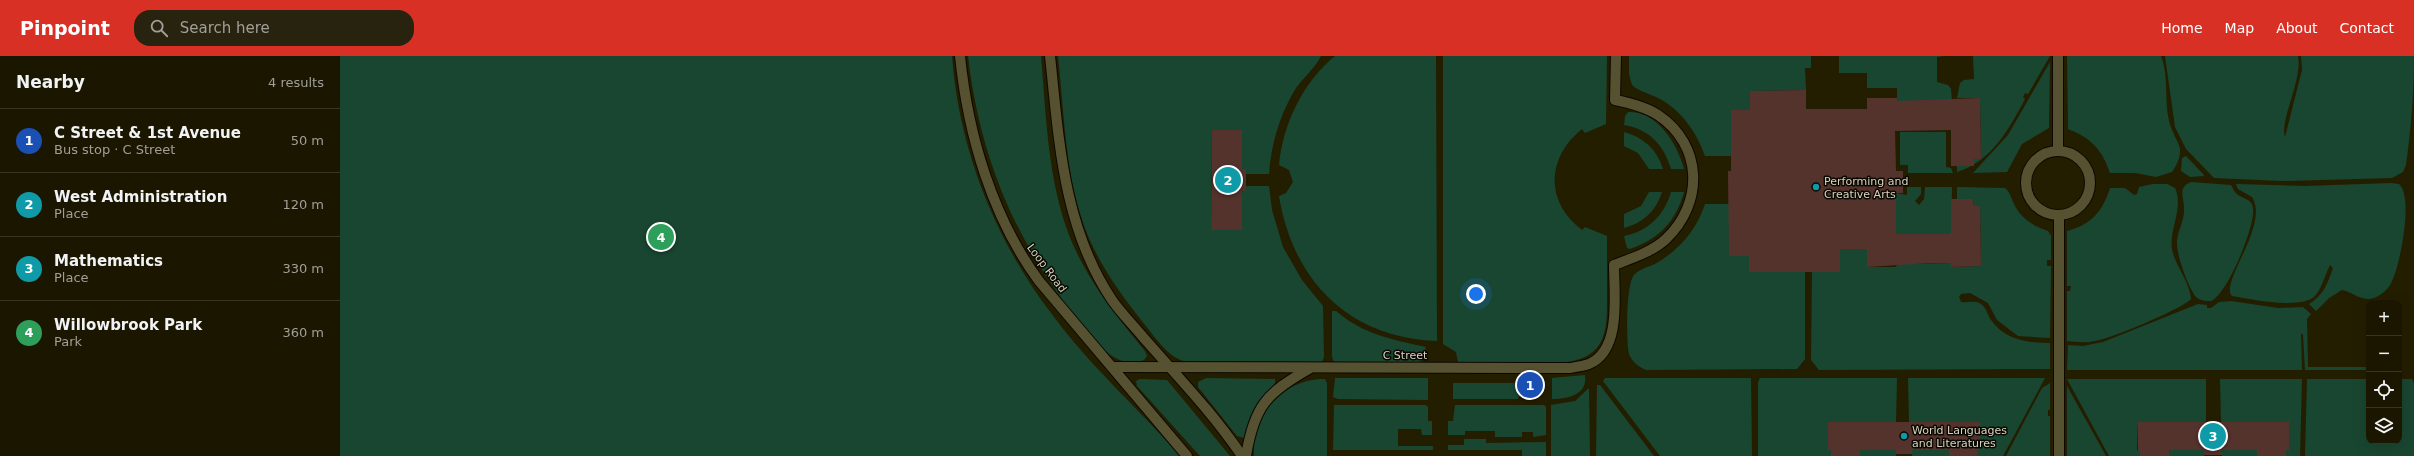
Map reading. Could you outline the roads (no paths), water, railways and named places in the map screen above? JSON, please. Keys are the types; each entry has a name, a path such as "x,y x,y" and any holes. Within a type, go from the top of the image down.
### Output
{"street":[{"name":"Loop Road","path":"960,56 974,138 986,176 1020,254 1187,456"},
{"path":"1050,56 1062,162 1077,233 1094,270 1112,301 1224,431 1242,456"},
{"name":"C Street","path":"1112,367 1570,368 1589,364 1600,356 1609,345 1613,334 1614,265 1644,253 1665,239 1681,222 1693,191 1693,173 1684,142 1674,128 1658,114 1615,100 1616,56"},
{"path":"2058,56 2058,151"},
{"path":"2058,151 2070,153 2079,159 2086,167 2090,178 2090,189 2086,199 2070,213 2058,216 2040,210 2032,203 2025,184 2031,164 2039,157 2058,151"},
{"path":"2058,216 2059,456"},
{"path":"1246,456 1255,416 1266,400 1278,387 1311,368"}],"place":[{"name":"West Administration","path":"1228,180"},
{"name":"Performing and Creative Arts","path":"1816,187"},
{"name":"Willowbrook Park","path":"661,237"},
{"name":"C Street & 1st Avenue","path":"1530,385"},
{"name":"World Languages and Literatures","path":"1904,436"},
{"name":"Mathematics","path":"2213,436"}]}
